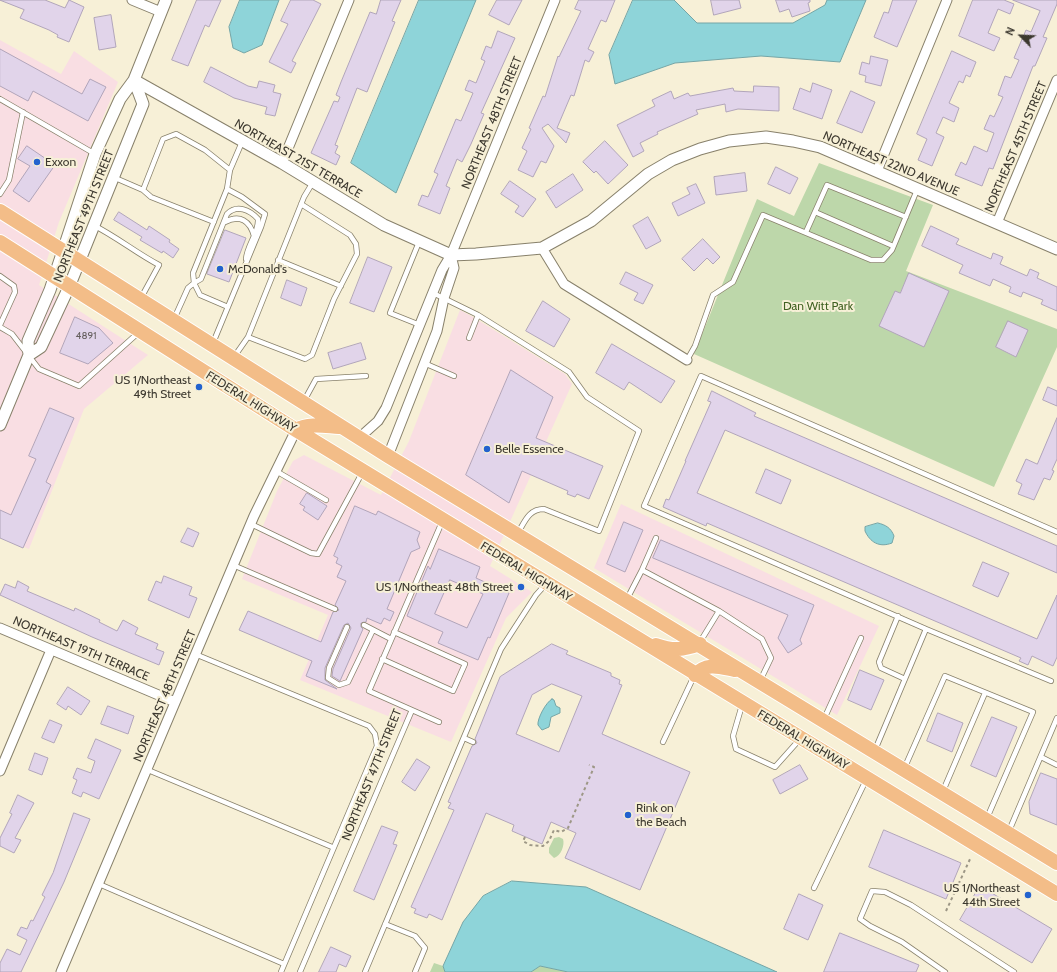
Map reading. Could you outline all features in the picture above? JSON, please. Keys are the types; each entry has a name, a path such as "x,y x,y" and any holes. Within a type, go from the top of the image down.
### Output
{"main road":[{"path":"0,211 388,456 1057,862"},
{"name":"FEDERAL HIGHWAY","path":"0,242 139,332 362,471 695,675 1053,890"},
{"path":"296,430 305,426 317,425 343,428"},
{"path":"635,638 671,650 685,649 700,644"},
{"path":"695,675 701,668 712,665 743,672"}],"street":[{"path":"132,0 161,12"},
{"name":"NORTHEAST 49TH STREET","path":"0,425 29,355 28,341 54,277 95,154 120,98 134,80 166,0"},
{"path":"282,163 349,0"},
{"name":"NORTHEAST 48TH STREET","path":"359,438 378,421 386,408 442,270 451,255 555,0"},
{"path":"877,171 947,0"},
{"name":"NORTHEAST 49TH STREET","path":"29,355 41,346 69,287 143,104 134,80"},
{"name":"NORTHEAST 21ST TERRACE","path":"134,80 282,163 384,225 419,242 451,255"},
{"name":"NORTHEAST 45TH STREET","path":"997,224 1053,103 1057,80"},
{"name":"NORTHEAST 22ND AVENUE","path":"451,255 542,248 591,221 648,174 672,160 700,148 729,141 766,137 820,147 1057,249"},
{"path":"542,248 564,284 687,360"},
{"name":"NORTHEAST 48TH STREET","path":"388,456 438,330 444,298 454,268 451,255"},
{"name":"NORTHEAST 48TH STREET","path":"61,972 148,770 233,565 296,430"},
{"name":"NORTHEAST 19TH TERRACE","path":"0,628 175,702"},
{"path":"0,771 51,650"}],"lane":[{"path":"0,99 95,154"},
{"path":"0,194 9,180 23,112"},
{"path":"143,190 163,140 176,134 206,150 230,170"},
{"path":"228,307 200,295 194,283 194,273 227,189 230,170 243,141"},
{"path":"113,177 143,190 151,197 214,222"},
{"path":"233,358 248,337 301,204 314,182"},
{"path":"806,232 827,185 906,217"},
{"path":"687,360 695,346 713,295 733,282 763,216 806,232 871,260 883,260 893,246 918,188"},
{"path":"212,345 261,227 264,214 242,197 227,189"},
{"path":"248,337 305,359 312,355 334,299 357,254 356,244 350,236 301,204"},
{"path":"174,321 188,288 202,279 227,214 232,209 241,208 248,211 258,219 258,225 247,253 246,264"},
{"path":"815,212 893,246"},
{"path":"225,222 237,218 247,222 251,226 254,236"},
{"path":"93,225 126,243 133,252 159,266 140,300"},
{"path":"419,242 390,313 420,325"},
{"path":"278,260 341,286"},
{"path":"0,277 14,286 15,292 0,326 12,334 39,369 80,386 139,332"},
{"path":"433,293 478,315 569,372 587,396 639,432 599,531 544,509 536,509 530,513 517,534"},
{"path":"469,338 478,315"},
{"path":"424,363 454,376"},
{"path":"303,402 316,379 366,376"},
{"path":"1050,681 926,629 644,506 701,376 1057,532"},
{"path":"276,471 326,500"},
{"path":"251,524 311,553 318,554 362,471"},
{"name":"NORTHEAST 47TH STREET","path":"300,972 412,710 369,691 443,520"},
{"path":"626,601 656,538"},
{"path":"233,565 335,609"},
{"path":"642,570 719,611 762,639 771,658 759,682"},
{"path":"365,972 501,649 536,595 546,584"},
{"path":"700,644 719,611"},
{"path":"898,616 879,662 879,666 905,679"},
{"path":"364,625 391,639"},
{"path":"348,627 330,668 328,678 339,685 348,682 373,630"},
{"path":"874,752 926,629"},
{"path":"382,659 453,691 465,664 394,632"},
{"path":"824,721 861,638"},
{"path":"195,654 369,726 375,734 376,746 332,847 281,972"},
{"path":"663,742 695,675"},
{"path":"904,770 946,676 1033,712 987,820"},
{"path":"942,792 985,693"},
{"path":"742,703 733,736 736,749 775,767 800,738"},
{"path":"412,710 439,722"},
{"path":"1008,833 1057,718"},
{"path":"464,738 473,742"},
{"path":"1041,757 1057,765"},
{"path":"148,770 332,847"},
{"path":"814,888 867,779"},
{"path":"99,884 284,964"},
{"path":"944,972 902,942 870,926 860,919 872,891 885,892 911,905 1014,972"},
{"path":"385,924 415,936 425,948 415,972"}],"path":[{"path":"525,836 523,841 530,845 543,846 549,841 554,830 561,832 568,828 594,767 589,765"},
{"path":"946,911 971,857"}],"shaded area":[{"path":"0,40 61,74 74,51 118,82 59,222 39,285 148,355 84,409 29,549 0,537"},
{"path":"460,310 565,374 572,384 490,566 532,592 506,618 451,742 300,680 328,615 242,579 277,491 293,461 304,455 381,495 409,441"},
{"path":"621,504 879,626 837,715 594,568"}],"green space":[{"name":"Dan Witt Park","path":"819,163 933,205 906,271 1057,329 1057,347 994,487 694,354 757,199 794,216"},
{"path":"559,837 563,839 563,847 559,855 554,858 549,853 549,848 554,838"},
{"path":"434,963 443,966 445,972 430,972"},
{"path":"540,966 568,972 531,972"}],"water":[{"path":"240,0 279,0 262,45 244,53 233,48 229,27"},
{"path":"419,0 476,0 396,193 351,163"},
{"path":"633,0 674,0 697,23 793,23 825,5 827,0 866,0 840,62 761,56 675,63 615,84 609,55"},
{"path":"878,523 890,529 894,536 892,543 883,545 879,544 872,541 867,535 865,527"},
{"path":"552,699 554,700 556,706 560,708 560,713 551,717 549,727 542,730 538,725 540,715"},
{"path":"512,881 586,887 777,972 568,972 540,966 531,972 445,972 443,966 463,922 483,896"}],"building":[{"path":"0,0 45,0 65,8 69,0 84,7 69,42 57,37 58,35 49,30 20,18 24,10"},
{"path":"197,0 221,0 209,27 205,25 188,66 172,60"},
{"path":"291,0 313,0 321,4 292,61 296,63 291,73 269,62 288,24 281,21"},
{"path":"381,0 401,0 392,21 395,22 367,92 357,88 335,145 338,146 335,153 340,156 336,165 311,153 334,101 338,102 340,97 336,95 370,12 376,14"},
{"path":"497,0 522,0 509,25 489,15"},
{"path":"579,0 615,0 606,22 601,20 588,49 594,52 589,62 585,60 574,96 571,95 557,128 570,133 566,143 548,124 542,128 554,146 546,163 541,161 533,177 518,170 527,151 522,148 531,129 529,128 543,96 545,97 558,56 559,57 581,11 575,9"},
{"path":"711,0 739,0 741,8 714,15"},
{"path":"776,0 810,0 808,3 810,11 792,17 789,9 780,12"},
{"path":"893,0 917,0 897,47 874,37 884,12 888,13"},
{"path":"973,0 1004,0 1014,4 1010,14 998,9 988,33 1000,38 994,51 959,36"},
{"path":"1013,0 1057,0 1057,4 1043,37 1047,38 1035,66 1033,66 993,169 989,168 982,186 955,175 961,162 966,165 974,146 987,152 994,133 984,129 990,115 994,117 1003,97 998,95 1005,76 1011,78 1019,60 1014,58 1026,30 1031,32 1040,11"},
{"path":"111,15 116,47 99,50 94,18"},
{"path":"498,31 515,38 481,113 484,114 471,144 462,162 457,159 446,186 450,188 440,214 418,205 422,195 428,197 438,174 434,172 456,119 461,121 473,93 465,90 469,80 476,83 485,61 481,59 486,46 491,48"},
{"path":"0,49 82,94 90,79 106,87 88,121 33,91 28,101 0,86"},
{"path":"952,51 976,62 970,77 966,75 963,83 959,81 949,103 959,108 954,122 943,117 936,133 944,137 932,166 918,160 927,139 917,134"},
{"path":"871,56 888,60 881,86 865,82 866,76 859,74 862,62 869,64"},
{"path":"211,67 248,86 257,88 259,81 275,85 273,92 281,94 275,116 265,114 267,107 234,98 204,82"},
{"path":"813,83 832,90 822,119 793,109 800,88 810,92"},
{"path":"754,86 779,87 779,111 738,109 726,112 725,104 696,110 698,114 657,132 658,134 640,143 644,151 633,157 617,125 655,106 652,100 671,91 674,99 688,93 690,96 733,88 734,91 753,92"},
{"path":"851,91 875,102 862,133 837,123"},
{"path":"605,141 628,165 608,184 596,171 594,173 583,162"},
{"path":"27,146 55,165 29,202 13,191 30,166 18,159"},
{"path":"776,167 798,178 790,194 768,184"},
{"path":"745,173 747,191 716,195 714,177"},
{"path":"573,174 583,190 556,208 546,192"},
{"path":"510,181 536,199 523,217 515,212 519,206 501,194"},
{"path":"696,184 705,203 678,216 672,203 690,194 687,188"},
{"path":"119,212 147,230 149,226 170,240 169,242 179,249 173,258 163,251 162,253 140,240 142,237 114,220"},
{"path":"648,217 661,241 646,249 633,226"},
{"path":"931,226 959,239 956,244 991,259 993,253 1003,257 1000,264 1027,276 1030,269 1039,273 1037,278 1057,287 1057,311 1041,304 1043,300 1023,292 1021,297 1009,292 1011,287 993,279 990,286 959,273 963,265 922,246"},
{"path":"225,230 246,238 229,282 207,274"},
{"path":"703,239 720,257 713,264 707,258 694,271 682,259"},
{"path":"368,257 392,267 374,312 350,303"},
{"path":"626,272 653,285 643,304 634,300 638,293 620,284"},
{"path":"909,273 949,291 924,347 879,326 895,291 900,293"},
{"path":"287,280 307,288 301,306 281,298"},
{"path":"543,301 570,319 554,347 526,331"},
{"path":"75,317 99,328 113,343 88,364 60,353"},
{"path":"1008,321 1028,330 1016,357 996,347"},
{"path":"361,343 366,359 333,369 328,353"},
{"path":"612,344 675,381 661,403 629,382 624,390 596,373"},
{"path":"511,370 553,397 536,438 603,466 589,499 577,494 575,497 567,494 568,491 522,471 509,503 466,475"},
{"path":"1048,387 1057,391 1057,406 1043,400"},
{"path":"712,391 756,413 754,416 1057,546 1057,573 725,430 697,493 1037,639 1057,595 1057,657 1053,666 1032,656 1028,665 1019,661 1021,658 707,523 706,526 663,507 666,499 669,500 711,402 708,401"},
{"path":"50,408 74,418 46,482 51,485 23,548 0,538 0,510 11,515 36,459 29,456"},
{"path":"1057,418 1057,459 1052,470 1054,471 1050,480 1044,478 1034,500 1018,494 1022,484 1016,481 1026,459 1037,464"},
{"path":"766,469 791,480 781,504 756,493"},
{"path":"307,493 327,506 318,520 303,510 305,507 300,504"},
{"path":"355,506 376,515 378,511 420,532 417,540 420,548 411,552 387,609 394,612 390,621 384,618 381,624 367,618 366,622 361,623 361,627 363,629 340,681 332,676 333,669 351,628 348,623 344,625 325,668 325,680 337,689 306,676 312,661 239,630 248,611 321,642 333,612 339,610 335,605 346,581 337,577 342,566 336,563 338,558 334,556"},
{"path":"624,522 643,530 625,572 607,564"},
{"path":"188,528 199,533 193,547 181,542"},
{"path":"661,540 814,605 800,640 802,644 788,653 778,638 788,615 653,558"},
{"path":"439,549 480,567 476,578 509,593 490,638 488,637 478,660 438,643 443,632 407,616 428,566 430,569","holes":["450,580 483,594 467,628 435,614"]},
{"path":"983,562 1009,573 998,597 973,586"},
{"path":"164,576 192,587 189,595 197,598 189,618 148,600 156,581 161,583"},
{"path":"18,581 29,587 27,591 74,611 75,608 100,620 99,622 117,631 123,620 138,628 135,634 158,644 156,649 164,652 159,665 92,637 0,595 5,584 15,588"},
{"path":"552,644 568,651 566,654 611,673 611,676 620,680 619,684 622,685 602,734 690,772 640,890 565,858 576,833 551,822 542,844 512,831 514,825 486,813 442,920 429,914 427,918 414,913 416,909 411,907 454,810 448,808 451,803 448,802 472,746 477,743 475,739 500,677","holes":["552,684 582,696 559,752 516,734 532,695"]},
{"path":"860,670 884,680 871,710 848,700"},
{"path":"68,687 90,701 81,715 68,706 66,710 57,704"},
{"path":"108,706 134,716 128,734 101,724"},
{"path":"938,713 963,723 952,752 927,741"},
{"path":"992,717 1017,727 996,777 971,766"},
{"path":"50,720 62,725 54,743 42,738"},
{"path":"96,739 121,750 99,799 83,792 81,797 72,793 77,780 73,778 77,768 91,773 95,761 88,758"},
{"path":"35,753 48,758 42,775 29,770"},
{"path":"417,759 430,767 415,791 402,782"},
{"path":"800,765 808,779 780,794 773,780"},
{"path":"1041,773 1057,779 1057,825 1030,814 1029,802"},
{"path":"18,795 34,803 15,838 21,840 14,853 0,846 0,838 12,814 10,813"},
{"path":"74,813 90,819 64,882 21,972 0,972 0,963 7,949 20,955 27,940 17,935 21,927 27,929 31,920 33,921 45,897 42,895 53,873"},
{"path":"382,826 398,832 393,844 397,845 374,900 354,891"},
{"path":"884,830 961,863 946,899 869,867"},
{"path":"980,886 1052,929 1032,963 960,920"},
{"path":"799,894 823,905 808,940 784,929"},
{"path":"840,933 919,965 916,972 824,972"},
{"path":"331,947 351,956 346,967 339,964 336,972 319,972"}],"place":[{"name":"Exxon","path":"37,162"},
{"name":"McDonald's","path":"220,269"},
{"name":"US 1/Northeast 49th Street","path":"199,387"},
{"name":"Belle Essence","path":"487,449"},
{"name":"US 1/Northeast 48th Street","path":"521,587"},
{"name":"Rink on the Beach","path":"628,815"},
{"name":"US 1/Northeast 44th Street","path":"1028,895"}]}
